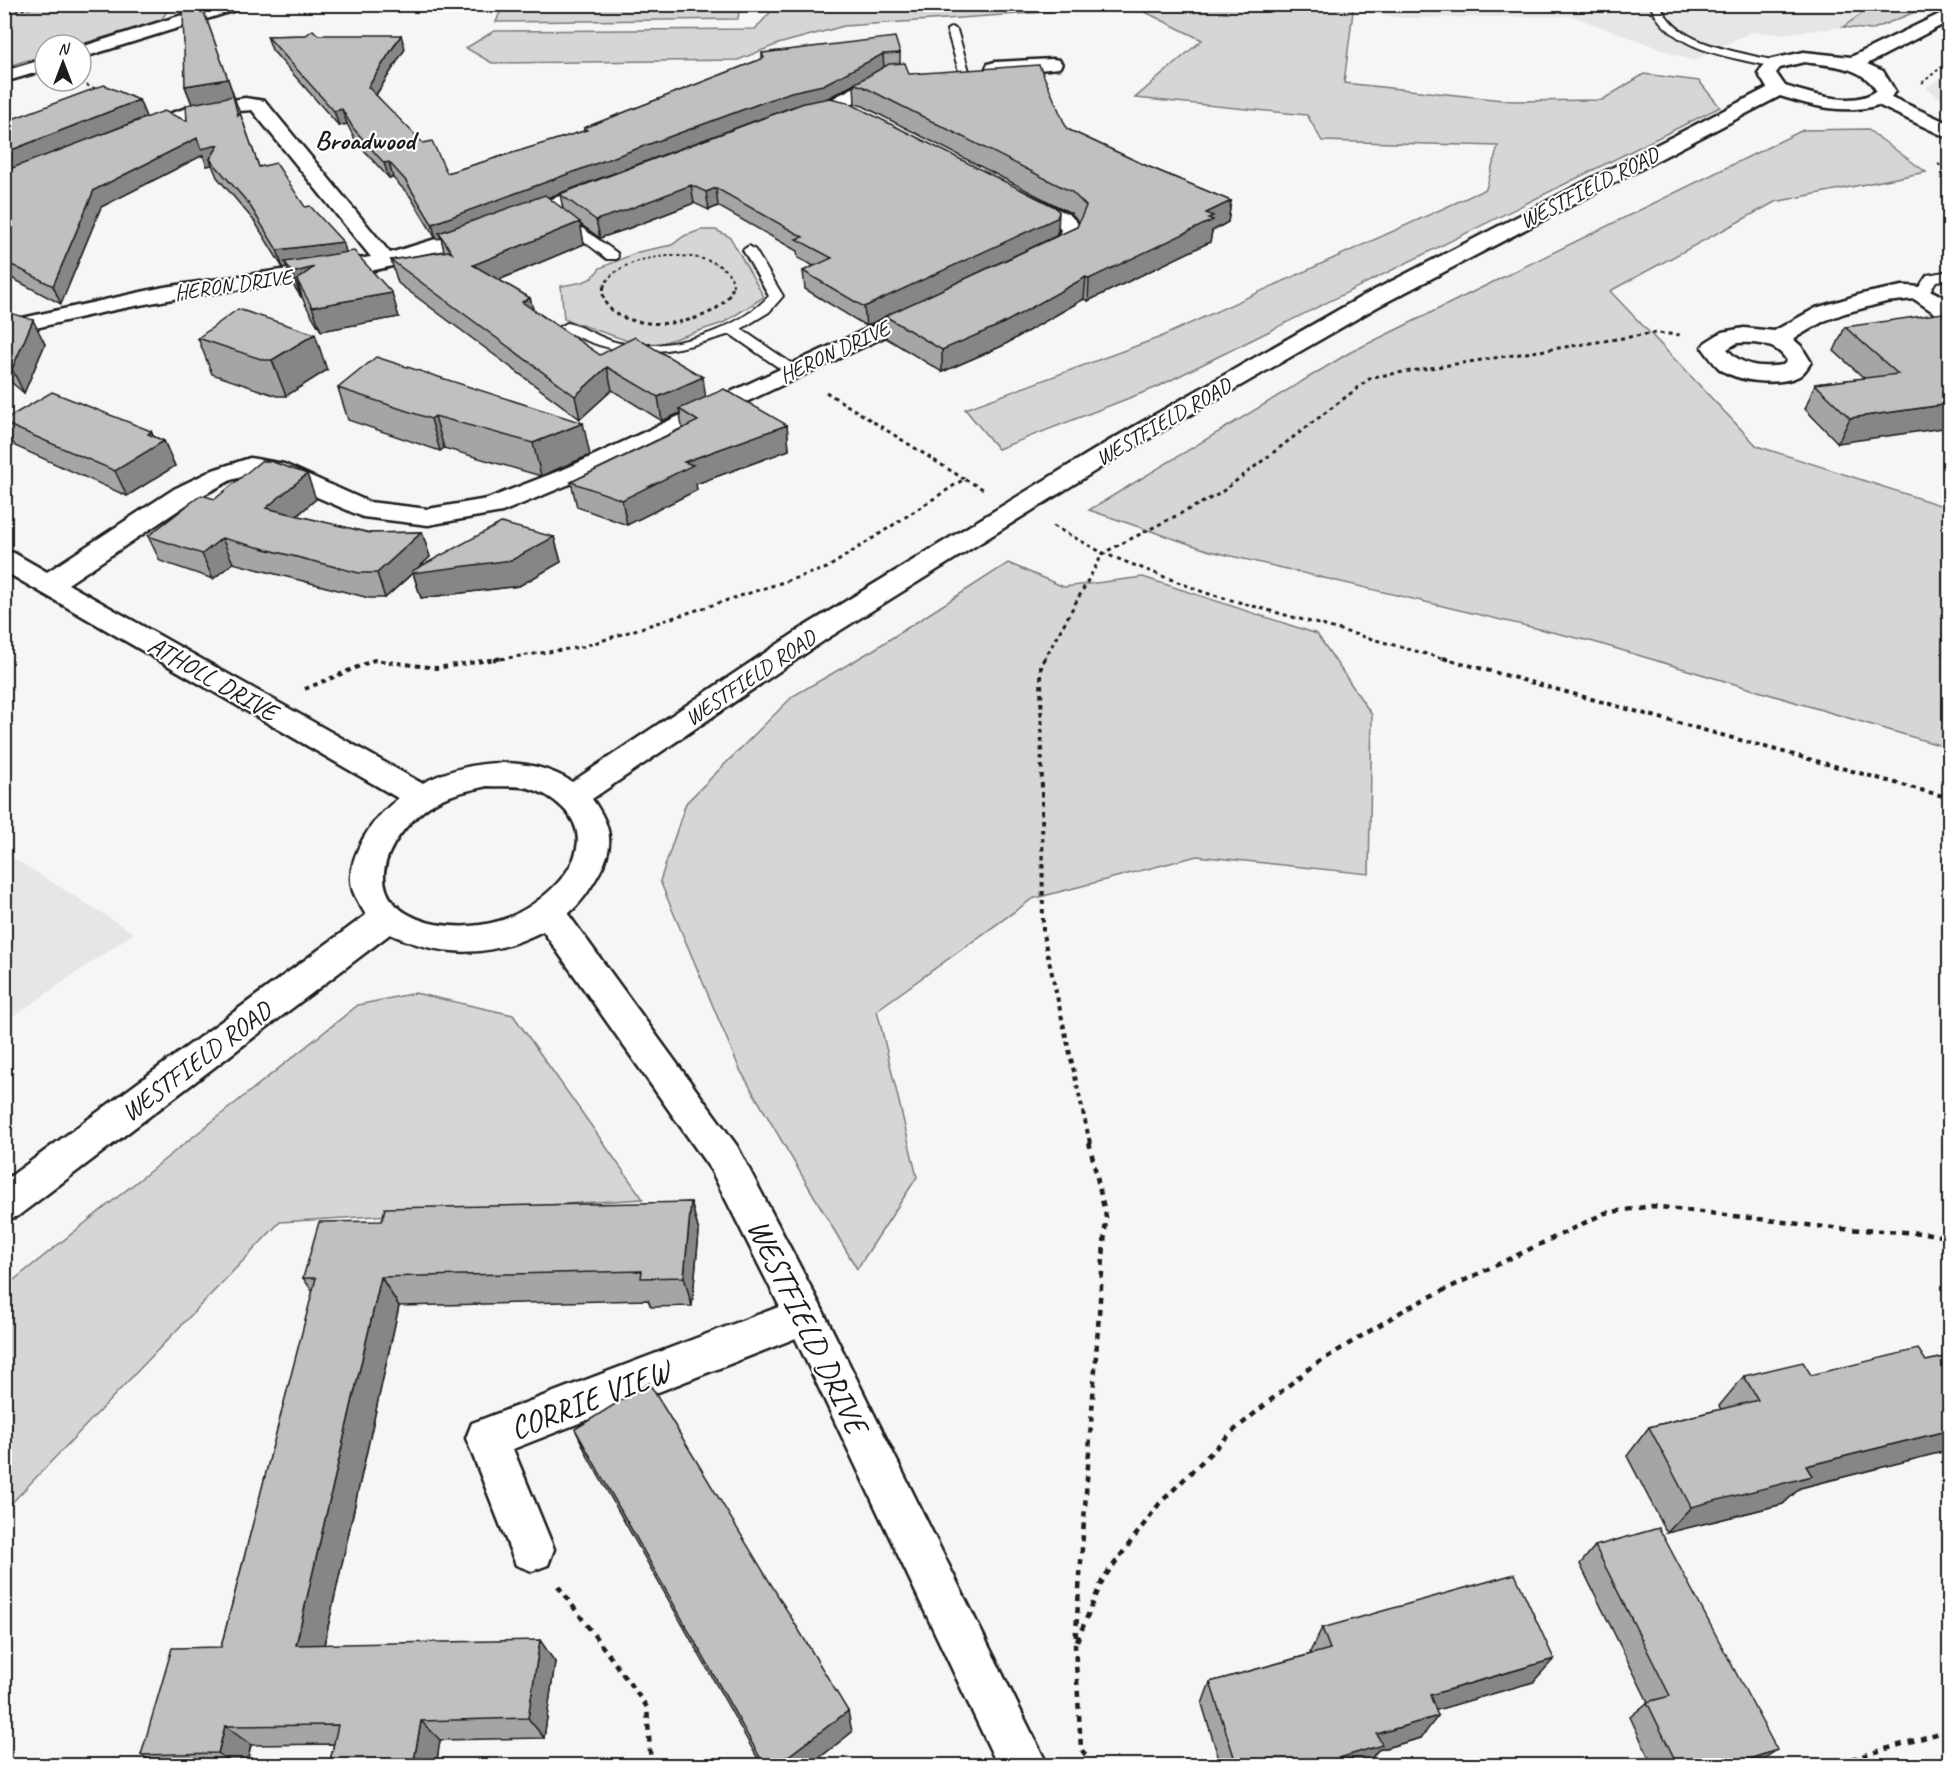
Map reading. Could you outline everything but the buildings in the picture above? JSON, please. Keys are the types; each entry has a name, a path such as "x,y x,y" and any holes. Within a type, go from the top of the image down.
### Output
{"street":[{"path":"93,49 230,5"},
{"path":"1852,64 1950,14"},
{"path":"1804,57 1831,59 1852,64 1876,75 1886,91 1878,99 1861,104 1820,102 1778,90 1767,73 1774,64 1804,57"},
{"path":"942,73 1053,64"},
{"path":"4,77 33,68"},
{"path":"866,117 855,112 820,109 885,77 919,75"},
{"name":"WESTFIELD ROAD","path":"573,797 815,633 1118,446 1369,302 1778,90"},
{"path":"1878,99 1896,104 1934,122 1950,133"},
{"path":"114,140 147,127 219,105 247,102 258,105 385,261"},
{"name":"HERON DRIVE","path":"5,329 102,304 218,285 338,271 385,261 450,245 626,177"},
{"path":"1000,187 1063,219 1072,229 1067,242 1014,267"},
{"path":"1777,338 1824,312 1882,296 1909,292 1922,293 1950,313"},
{"name":"HERON DRIVE","path":"48,585 183,495 222,475 250,466 275,469 363,509 429,517 493,506 578,472 951,297"},
{"path":"1742,334 1777,338 1793,351 1799,362 1791,371 1774,375 1749,374 1732,368 1720,358 1714,347 1725,338 1742,334"},
{"name":"ATHOLL DRIVE","path":"4,559 421,797"},
{"path":"487,775 531,777 555,785 573,797 587,814 594,838 592,856 571,893 548,912 517,929 468,940 438,939 403,928 387,918 370,895 366,873 379,834 393,818 421,797 444,785 487,775"},
{"name":"WESTFIELD DRIVE","path":"548,912 724,1158 805,1316 1024,1766"},
{"name":"WESTFIELD ROAD","path":"4,1203 387,918"},
{"name":"CORRIE VIEW","path":"532,1549 487,1438 805,1316"}],"lane":[{"path":"1654,5 1658,18 1676,33 1709,47 1774,64"},
{"path":"952,30 964,71"},
{"path":"549,208 612,256"},
{"path":"567,327 615,346 650,349 686,344 732,329 764,309 776,296 749,250"},
{"path":"1922,293 1932,278 1950,275"},
{"path":"732,329 793,371"}],"path":[{"path":"4,14 51,4"},
{"path":"686,255 720,264 730,273 735,283 733,294 724,304 710,313 670,323 649,323 614,313 604,304 600,294 603,283 612,273 626,265 645,259 686,255"},
{"path":"1094,1766 1081,1749 1075,1645 1106,1217 1043,934 1041,665 1103,553 1219,494 1372,377 1655,333 1725,338"},
{"path":"793,371 964,479 992,494"},
{"path":"263,706 374,660 436,668 582,647 826,568 964,479"},
{"path":"1045,522 1103,553 1206,593 1950,798"},
{"path":"1075,1645 1103,1579 1159,1504 1232,1432 1311,1367 1409,1307 1605,1213 1652,1206 1841,1228 1925,1233 1950,1239"},
{"path":"532,1549 647,1707 651,1766"},
{"path":"1828,1766 1950,1730"}],"shaded area":[{"path":"5,4 172,5 160,21 93,41 93,33 33,33 33,59 5,67"},
{"path":"503,4 740,5 738,19 496,22"},
{"path":"778,4 1350,5 1353,11 1344,83 1512,101 1602,100 1644,74 1699,81 1720,107 1155,388 998,449 965,409 1158,338 1486,189 1498,146 1322,141 1307,115 1135,98 1202,40 1133,6 844,26 778,44 738,60 492,63 466,48 494,31 755,29"},
{"path":"1350,5 1874,5 1843,27 1781,34 1751,32 1693,61 1572,16 1402,18 1353,11"},
{"path":"1874,5 1932,5 1871,30 1843,27"},
{"path":"1949,71 1949,104 1926,88"},
{"path":"1867,129 1926,172 1775,202 1610,291 1757,446 1949,508 1949,748 1594,642 1210,551 1089,510 1349,353 1803,130"},
{"path":"701,230 716,230 730,237 764,297 723,323 659,344 637,344 564,319 561,286 583,282 592,278 600,268 638,252 672,245 684,236"},
{"path":"1008,563 1064,587 1143,577 1317,634 1372,715 1369,874 1197,856 1032,899 877,1010 917,1177 857,1269 740,1070 660,881 686,803 793,696 873,650"},
{"path":"5,853 134,933 4,1022"},
{"path":"415,993 513,1015 643,1199 280,1222 5,1510 5,1287 358,1005"}],"district":[{"name":"Broadwood","path":"365,140"}]}
